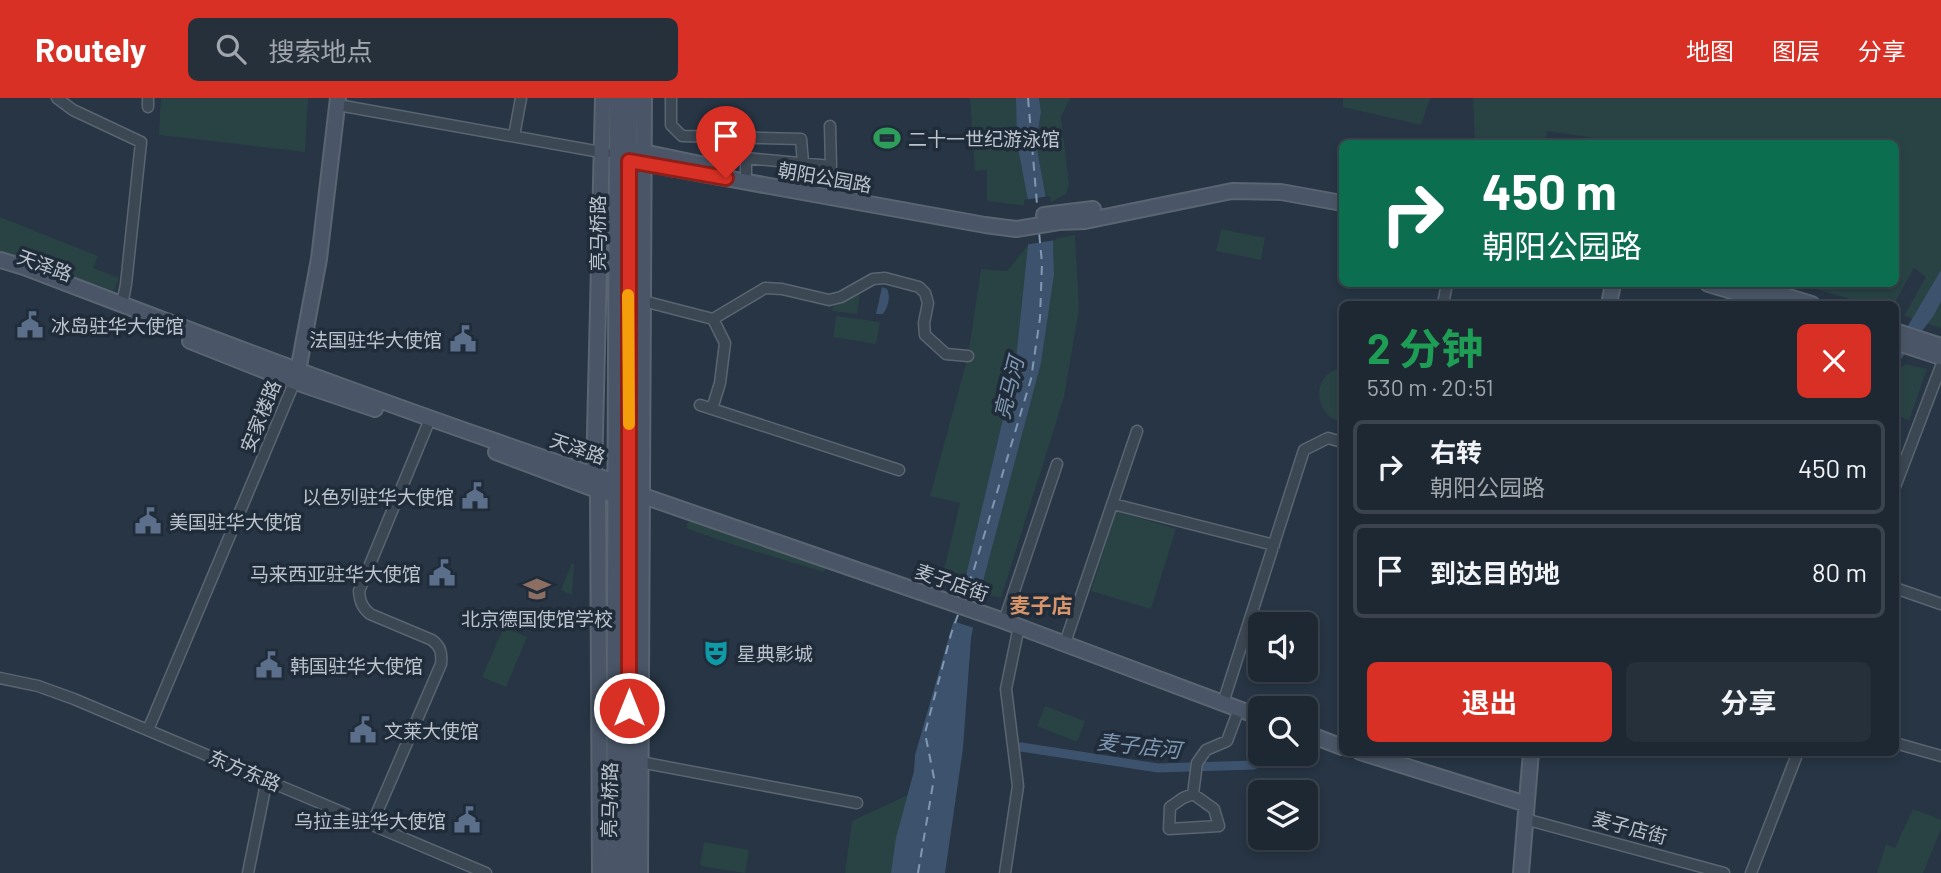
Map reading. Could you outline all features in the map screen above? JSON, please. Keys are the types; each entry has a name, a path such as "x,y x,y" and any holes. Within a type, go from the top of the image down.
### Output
{"street":[{"path":"57,98 73,110 141,142 122,304"},
{"path":"514,136 521,98"},
{"path":"603,98 622,155 643,301 626,491 628,759 640,873"},
{"name":"亮马桥路","path":"617,98 622,155 628,873"},
{"name":"亮马桥路","path":"622,155 630,98"},
{"path":"600,873 598,491 594,475 622,155 644,98"},
{"path":"671,98 671,125 682,136 801,138 803,163"},
{"path":"338,102 622,155"},
{"name":"安家楼路","path":"148,730 297,376 319,258 338,102"},
{"path":"746,158 831,166 830,126"},
{"path":"738,138 746,158 746,173"},
{"name":"朝阳公园路","path":"622,155 746,173 1015,225"},
{"name":"朝阳公园路","path":"622,155 985,225 1015,225 1058,218 1231,181 1281,183 1339,193"},
{"name":"朝阳公园路","path":"1058,218 1085,221 1232,191 1281,192 1339,202"},
{"name":"天泽路","path":"0,260 122,304 297,376"},
{"name":"天泽路","path":"0,269 428,424 598,491 626,491"},
{"path":"643,301 713,319 765,288 782,289 829,300 841,297 873,279 885,278 919,287 925,293 928,303 924,323 925,335 946,354 968,356"},
{"path":"1719,287 1765,301"},
{"path":"1756,287 1802,301"},
{"path":"712,409 720,383 725,343 713,319"},
{"path":"1899,333 1930,346 1941,357"},
{"path":"1899,342 1930,346"},
{"path":"1899,476 1941,366"},
{"path":"700,405 899,470"},
{"path":"372,824 441,664 442,653 438,645 370,614 363,608 359,591 428,424"},
{"name":"天泽路","path":"428,424 594,475 626,491"},
{"path":"1065,643 1137,431"},
{"path":"1223,703 1304,450 1328,438 1339,441"},
{"path":"1003,621 1058,464"},
{"name":"麦子店街","path":"626,491 1019,626 1248,712"},
{"path":"1112,504 1274,545"},
{"path":"1899,589 1941,604"},
{"path":"1005,873 1018,786 1006,689 1019,626"},
{"name":"东方东路","path":"0,678 38,686 148,730 486,873"},
{"path":"1193,794 1197,763 1206,750 1227,741 1239,709"},
{"path":"1318,737 1339,745"},
{"path":"1899,744 1941,756"},
{"name":"麦子店街","path":"1371,756 1526,812 1724,873"},
{"path":"1521,873 1531,756"},
{"path":"1751,873 1796,756"},
{"path":"628,759 857,803"},
{"name":"亮马桥路","path":"614,873 628,759"},
{"path":"248,873 267,779"},
{"path":"1193,794 1214,809 1219,826 1169,829 1170,807 1193,794"}],"green space":[{"path":"161,98 308,98 305,152 159,135"},
{"path":"970,98 1016,98 1017,143 1029,206 987,201 987,170 975,171"},
{"path":"1039,98 1070,98 1061,117 1069,185 1066,194 1047,204 1036,143 1041,112"},
{"path":"1343,98 1430,98 1421,125 1343,107"},
{"path":"1473,98 1941,98 1941,328 1904,316 1926,277 1914,268 1896,301 1857,301 1809,287 1899,287 1899,140 1595,140 1547,131 1546,140 1475,140"},
{"path":"0,217 98,256 93,268 119,278 114,291 0,251"},
{"path":"1221,229 1265,238 1261,260 1216,251"},
{"path":"1075,235 1079,309 1064,397 1001,598 980,593 1041,363 1054,275 1053,239"},
{"path":"1028,245 1015,368 963,588 942,578 960,503 930,496 968,356 981,269 1007,271"},
{"path":"860,294 857,314 832,311 834,304"},
{"path":"836,316 880,322 876,344 833,337"},
{"path":"1905,364 1927,369 1909,420 1899,416 1899,369"},
{"path":"1339,369 1339,421 1325,412 1319,395 1320,386 1332,372"},
{"path":"1116,511 1176,529 1151,609 1091,591"},
{"path":"690,517 828,560 824,572 686,528"},
{"path":"572,563 574,564 572,595 561,590"},
{"path":"504,627 527,637 506,687 482,677"},
{"path":"1045,706 1085,721 1077,742 1037,726"},
{"path":"910,794 892,873 845,873 852,821"},
{"path":"1913,809 1941,820 1941,829 1923,873 1877,873 1886,844 1895,848"},
{"path":"704,842 749,850 745,873 700,866"}],"water":[{"path":"1016,98 1039,98 1041,112 1036,143 1053,238 1054,275 1041,363 980,593 971,638 963,748 945,873 891,873 896,838 914,771 915,755 963,588 1015,368 1028,245 1029,206 1017,143"},
{"path":"1941,270 1941,301 1934,315 1899,362 1899,341"},
{"path":"882,287 887,289 888,302 883,314 876,314"}],"pier":[{"path":"1050,196 1056,240 1024,245 1024,200"},
{"path":"958,591 983,599 977,629 950,620"}],"waterway":[{"name":"麦子店河","path":"1021,747 1158,768 1248,765"}],"ferry route":[{"path":"1028,98 1038,216"},
{"path":"963,600 1031,379 1040,318 1042,263 1039,232"},
{"path":"918,873 934,778 925,733 959,612"}],"slow traffic":[{"path":"628,295 629,424"}],"place":[{"name":"二十一世纪游泳馆","path":"887,138"},
{"name":"冰岛驻华大使馆","path":"30,325"},
{"name":"法国驻华大使馆","path":"463,339"},
{"name":"以色列驻华大使馆","path":"475,496"},
{"name":"美国驻华大使馆","path":"148,521"},
{"name":"马来西亚驻华大使馆","path":"442,573"},
{"name":"北京德国使馆学校","path":"537,589"},
{"name":"星典影城","path":"716,653"},
{"name":"韩国驻华大使馆","path":"269,665"},
{"name":"文莱大使馆","path":"363,730"},
{"name":"乌拉圭驻华大使馆","path":"467,820"}],"district":[{"name":"麦子店","path":"1041,604"}],"route":[{"path":"629,708 629,161 726,178"}],"water label":[{"name":"亮马河","path":"1008,388"}]}
